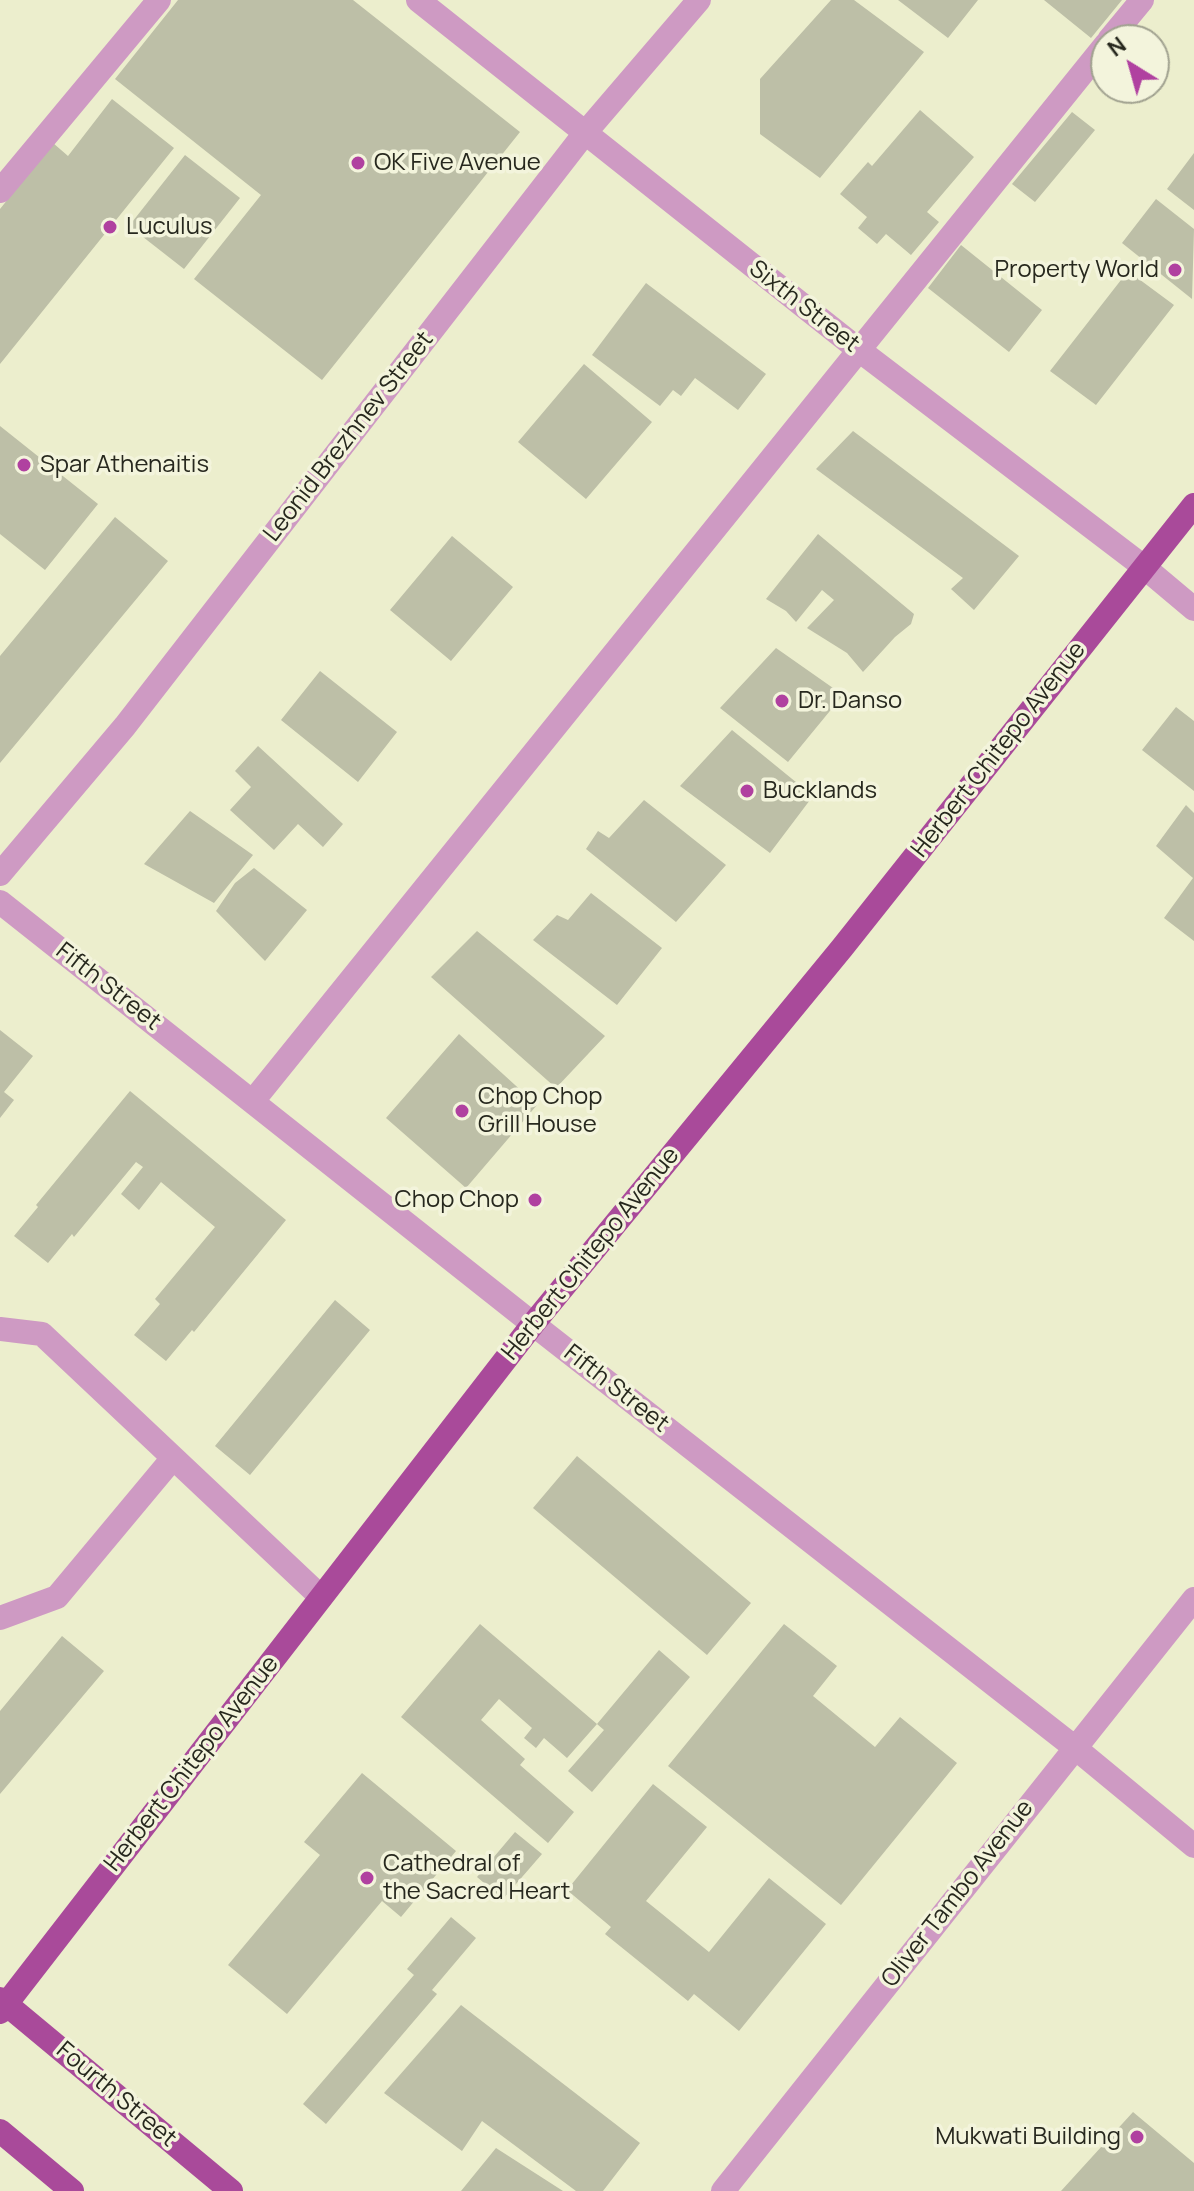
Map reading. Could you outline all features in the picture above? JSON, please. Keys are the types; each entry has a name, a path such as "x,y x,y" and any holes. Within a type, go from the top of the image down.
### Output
{"main road":[{"name":"Herbert Chitepo Avenue","path":"2,2005 533,1324 842,948 1194,505"},
{"name":"Fourth Street","path":"2,2005 231,2191"},
{"path":"0,2131 72,2191"}],"street":[{"path":"0,191 159,0"},
{"name":"Sixth Street","path":"418,0 859,350 1144,567 1194,609"},
{"name":"Leonid Brezhnev Street","path":"0,874 125,726 585,133 699,0"},
{"path":"1123,24 1142,0"},
{"path":"253,1101 1090,64"},
{"name":"Fifth Street","path":"0,902 1074,1747 1194,1846"},
{"path":"0,1329 42,1334 321,1597"},
{"path":"0,1618 57,1597 173,1458"},
{"name":"Oliver Tambo Avenue","path":"723,2191 1194,1599"}],"shaded area":[{"path":"0,0 1194,0 1194,2191 0,2191"}],"building":[{"name":"OK Five Avenue","path":"178,0 353,0 520,132 322,380 194,279 261,195 115,79"},
{"path":"831,0 854,0 924,52 820,178 760,134 760,79"},
{"path":"898,0 978,0 948,38"},
{"path":"1044,0 1122,0 1102,24 1090,24 1090,37"},
{"path":"112,99 174,148 0,364 0,209 53,143 68,156"},
{"path":"920,110 974,157 927,212 939,222 911,255 886,234 877,244 858,228 867,217 840,194 868,162 872,166"},
{"path":"1072,112 1095,130 1035,202 1012,184"},
{"path":"1194,153 1194,210 1167,189"},
{"path":"185,155 240,198 184,269 129,226"},
{"name":"Property World","path":"1156,199 1194,229 1192,299 1122,243"},
{"path":"961,245 1042,310 1009,352 928,288"},
{"path":"1128,271 1174,305 1096,405 1050,371"},
{"path":"646,283 766,374 738,410 695,378 681,396 673,390 660,406 592,355"},
{"path":"584,364 652,422 586,499 518,442"},
{"name":"Spar Athenaitis","path":"0,426 98,504 45,570 0,534"},
{"path":"853,431 1019,556 974,610 951,589 963,578 816,469"},
{"path":"115,517 168,561 0,763 0,656"},
{"path":"818,534 914,614 911,624 863,672 847,653 807,628 834,600 822,590 796,622 786,611 766,599"},
{"path":"452,536 513,587 451,661 390,610"},
{"name":"Dr. Danso","path":"776,648 843,695 788,762 720,708"},
{"path":"320,671 397,732 358,782 281,720"},
{"path":"1176,707 1194,721 1194,791 1142,750"},
{"name":"Bucklands","path":"732,730 813,796 770,853 680,786"},
{"path":"258,746 343,824 323,847 298,824 274,850 230,810 251,787 235,771"},
{"path":"644,800 726,865 676,922 586,849 598,831 609,838"},
{"path":"1186,805 1194,813 1194,941 1164,918 1193,878 1156,846"},
{"path":"190,811 253,855 214,903 144,864"},
{"path":"254,868 307,910 265,961 216,911 235,883"},
{"path":"591,893 662,948 617,1005 533,940 557,915 568,920"},
{"path":"477,931 605,1036 556,1088 431,977"},
{"path":"0,1030 33,1056 4,1092 14,1100 0,1118"},
{"name":"Chop Chop Grill House","path":"459,1034 537,1105 466,1188 386,1118"},
{"path":"130,1091 286,1220 194,1332 192,1330 166,1361 134,1335 160,1304 155,1299 215,1227 161,1182 139,1210 121,1194 143,1167 136,1162 74,1237 72,1234 48,1263 14,1236"},
{"path":"335,1300 370,1330 250,1475 215,1446"},
{"path":"577,1456 751,1603 707,1655 533,1508"},
{"path":"480,1624 597,1724 567,1758 544,1738 536,1748 524,1738 532,1728 499,1699 481,1720 525,1759 520,1765 574,1812 548,1843 401,1717"},
{"path":"784,1624 837,1666 813,1696 875,1747 900,1717 957,1763 841,1905 668,1766"},
{"path":"62,1636 104,1671 0,1794 0,1711"},
{"path":"659,1650 690,1677 592,1792 568,1771 604,1730 597,1724"},
{"name":"Cathedral of the Sacred Heart","path":"362,1773 456,1851 401,1917 382,1901 287,2014 228,1965 320,1855 304,1842"},
{"path":"653,1784 707,1827 646,1901 709,1952 769,1878 826,1924 739,2031 694,1994 688,2001 605,1934 611,1927 567,1890"},
{"path":"515,1832 542,1854 503,1899 477,1877"},
{"path":"451,1917 476,1938 432,1990 437,1994 326,2124 303,2104 414,1975 407,1969"},
{"path":"461,2005 640,2143 603,2191 576,2191 482,2121 462,2151 384,2093"},
{"name":"Mukwati Building","path":"1133,2112 1194,2163 1194,2191 1061,2191"},
{"path":"496,2148 563,2191 461,2191"}],"place":[{"name":"OK Five Avenue","path":"358,163"},
{"name":"Luculus","path":"110,227"},
{"name":"Property World","path":"1175,270"},
{"name":"Spar Athenaitis","path":"24,465"},
{"name":"Dr. Danso","path":"782,701"},
{"name":"Bucklands","path":"747,791"},
{"name":"Chop Chop Grill House","path":"462,1111"},
{"name":"Chop Chop","path":"535,1200"},
{"name":"Cathedral of the Sacred Heart","path":"367,1878"},
{"name":"Mukwati Building","path":"1137,2137"}]}
